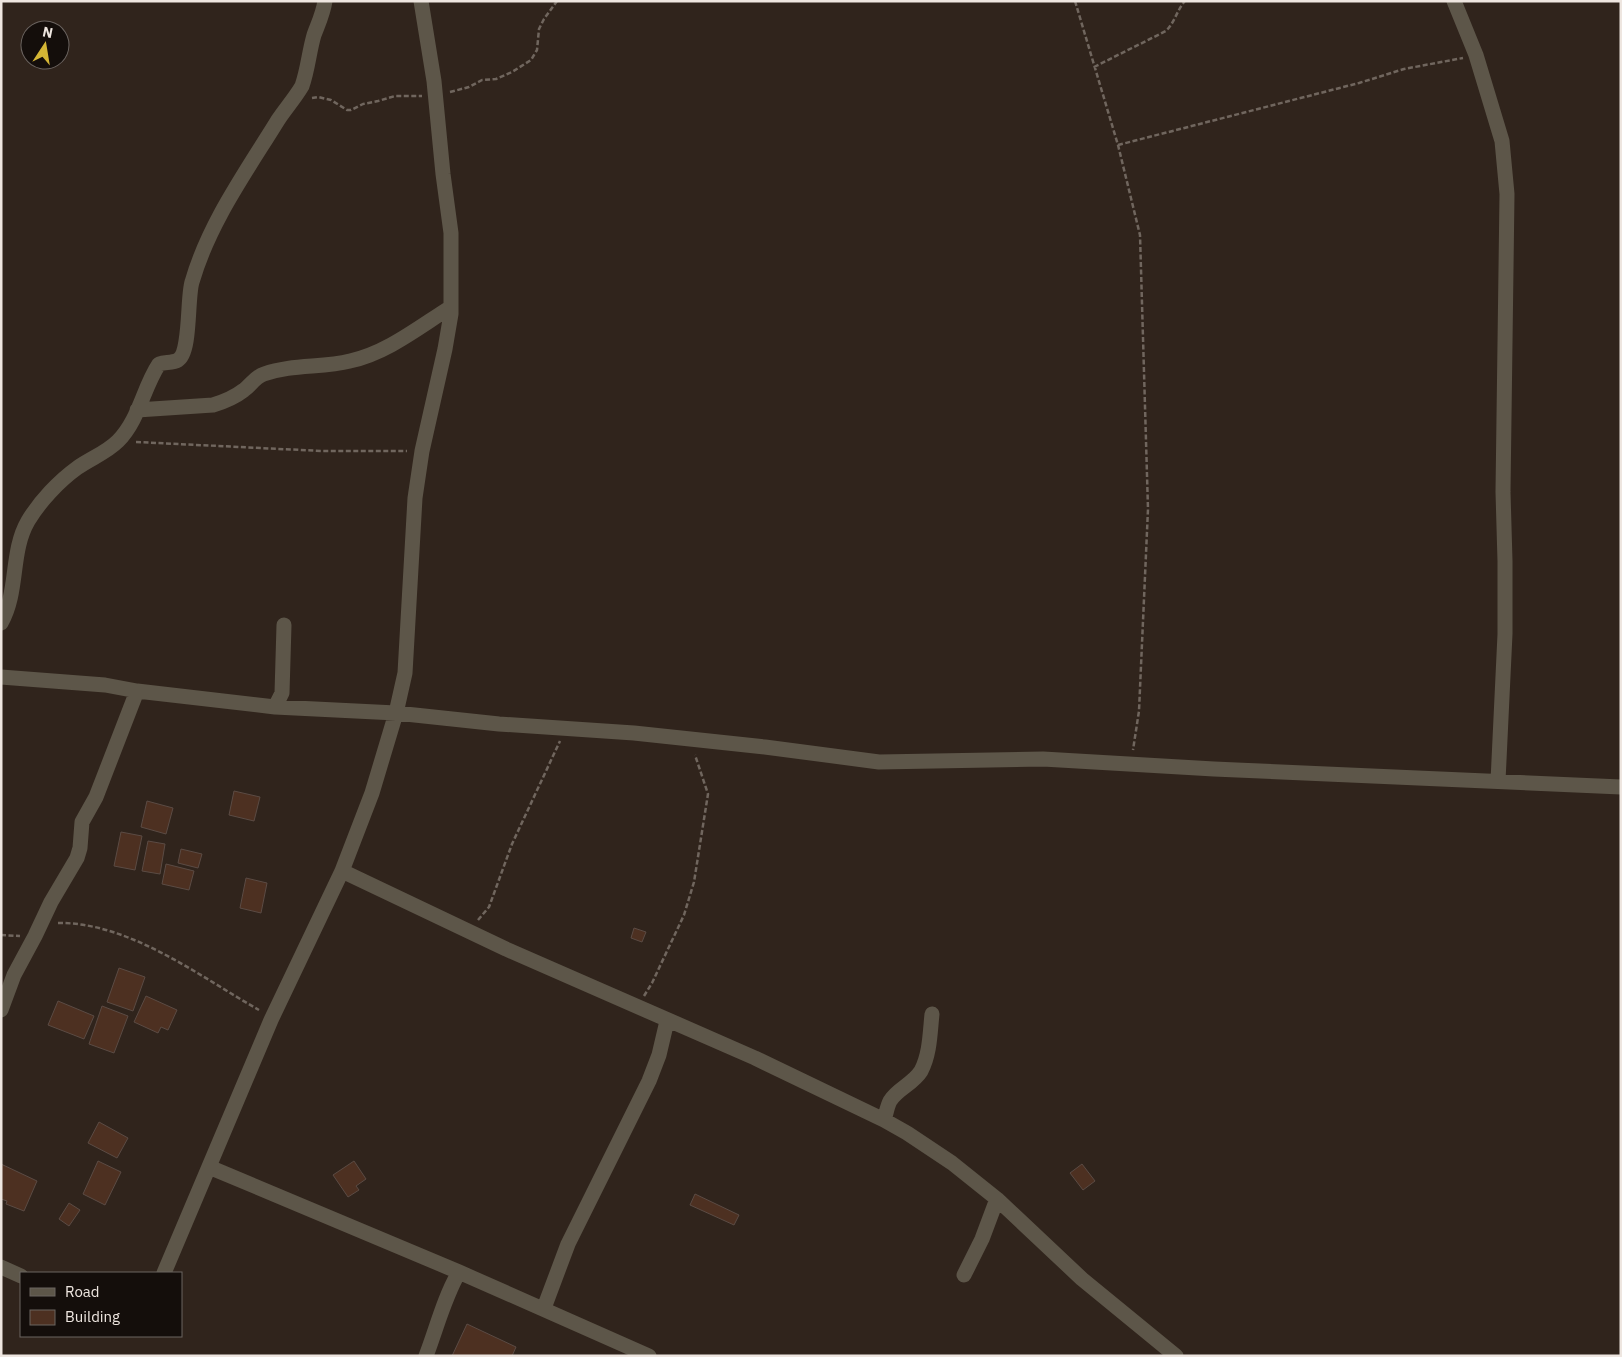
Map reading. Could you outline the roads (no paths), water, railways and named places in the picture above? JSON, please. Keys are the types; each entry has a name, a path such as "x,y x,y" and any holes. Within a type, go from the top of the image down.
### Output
{"street":[{"path":"1,623 11,600 17,549 28,521 56,485 78,468 105,453 119,440 128,428 159,364 178,360 181,356 186,338 188,296 191,282 213,228 250,166 302,86 314,35 321,20 325,1"},
{"path":"164,1272 273,1017 342,871 372,792 396,713 405,673 415,498 422,451 445,349 450,307 451,233 443,174 436,95 421,1"},
{"path":"1454,1 1476,55 1502,141 1506,194 1503,492 1506,561 1505,634 1498,781"},
{"path":"137,410 212,405 244,390 261,374 306,365 337,364 361,359 392,344 450,307"},
{"path":"275,707 282,692 284,625"},
{"path":"1,677 105,685 137,691 275,707 396,713 499,724 690,739 878,762 1043,759 1131,765 1621,787"},
{"path":"1,1010 14,975 51,902 77,858 80,848 82,822 96,797 137,691"},
{"path":"342,871 469,932 755,1058 907,1133 952,1163 998,1199 1082,1279 1176,1356"},
{"path":"884,1120 891,1100 914,1080 920,1072 928,1051 932,1014"},
{"path":"544,1308 568,1244 649,1081 659,1055 668,1021"},
{"path":"208,1167 544,1308 644,1355"},
{"path":"964,1275 982,1239 998,1199"},
{"path":"1,1267 20,1276"},
{"path":"426,1356 445,1300 459,1272"}]}
